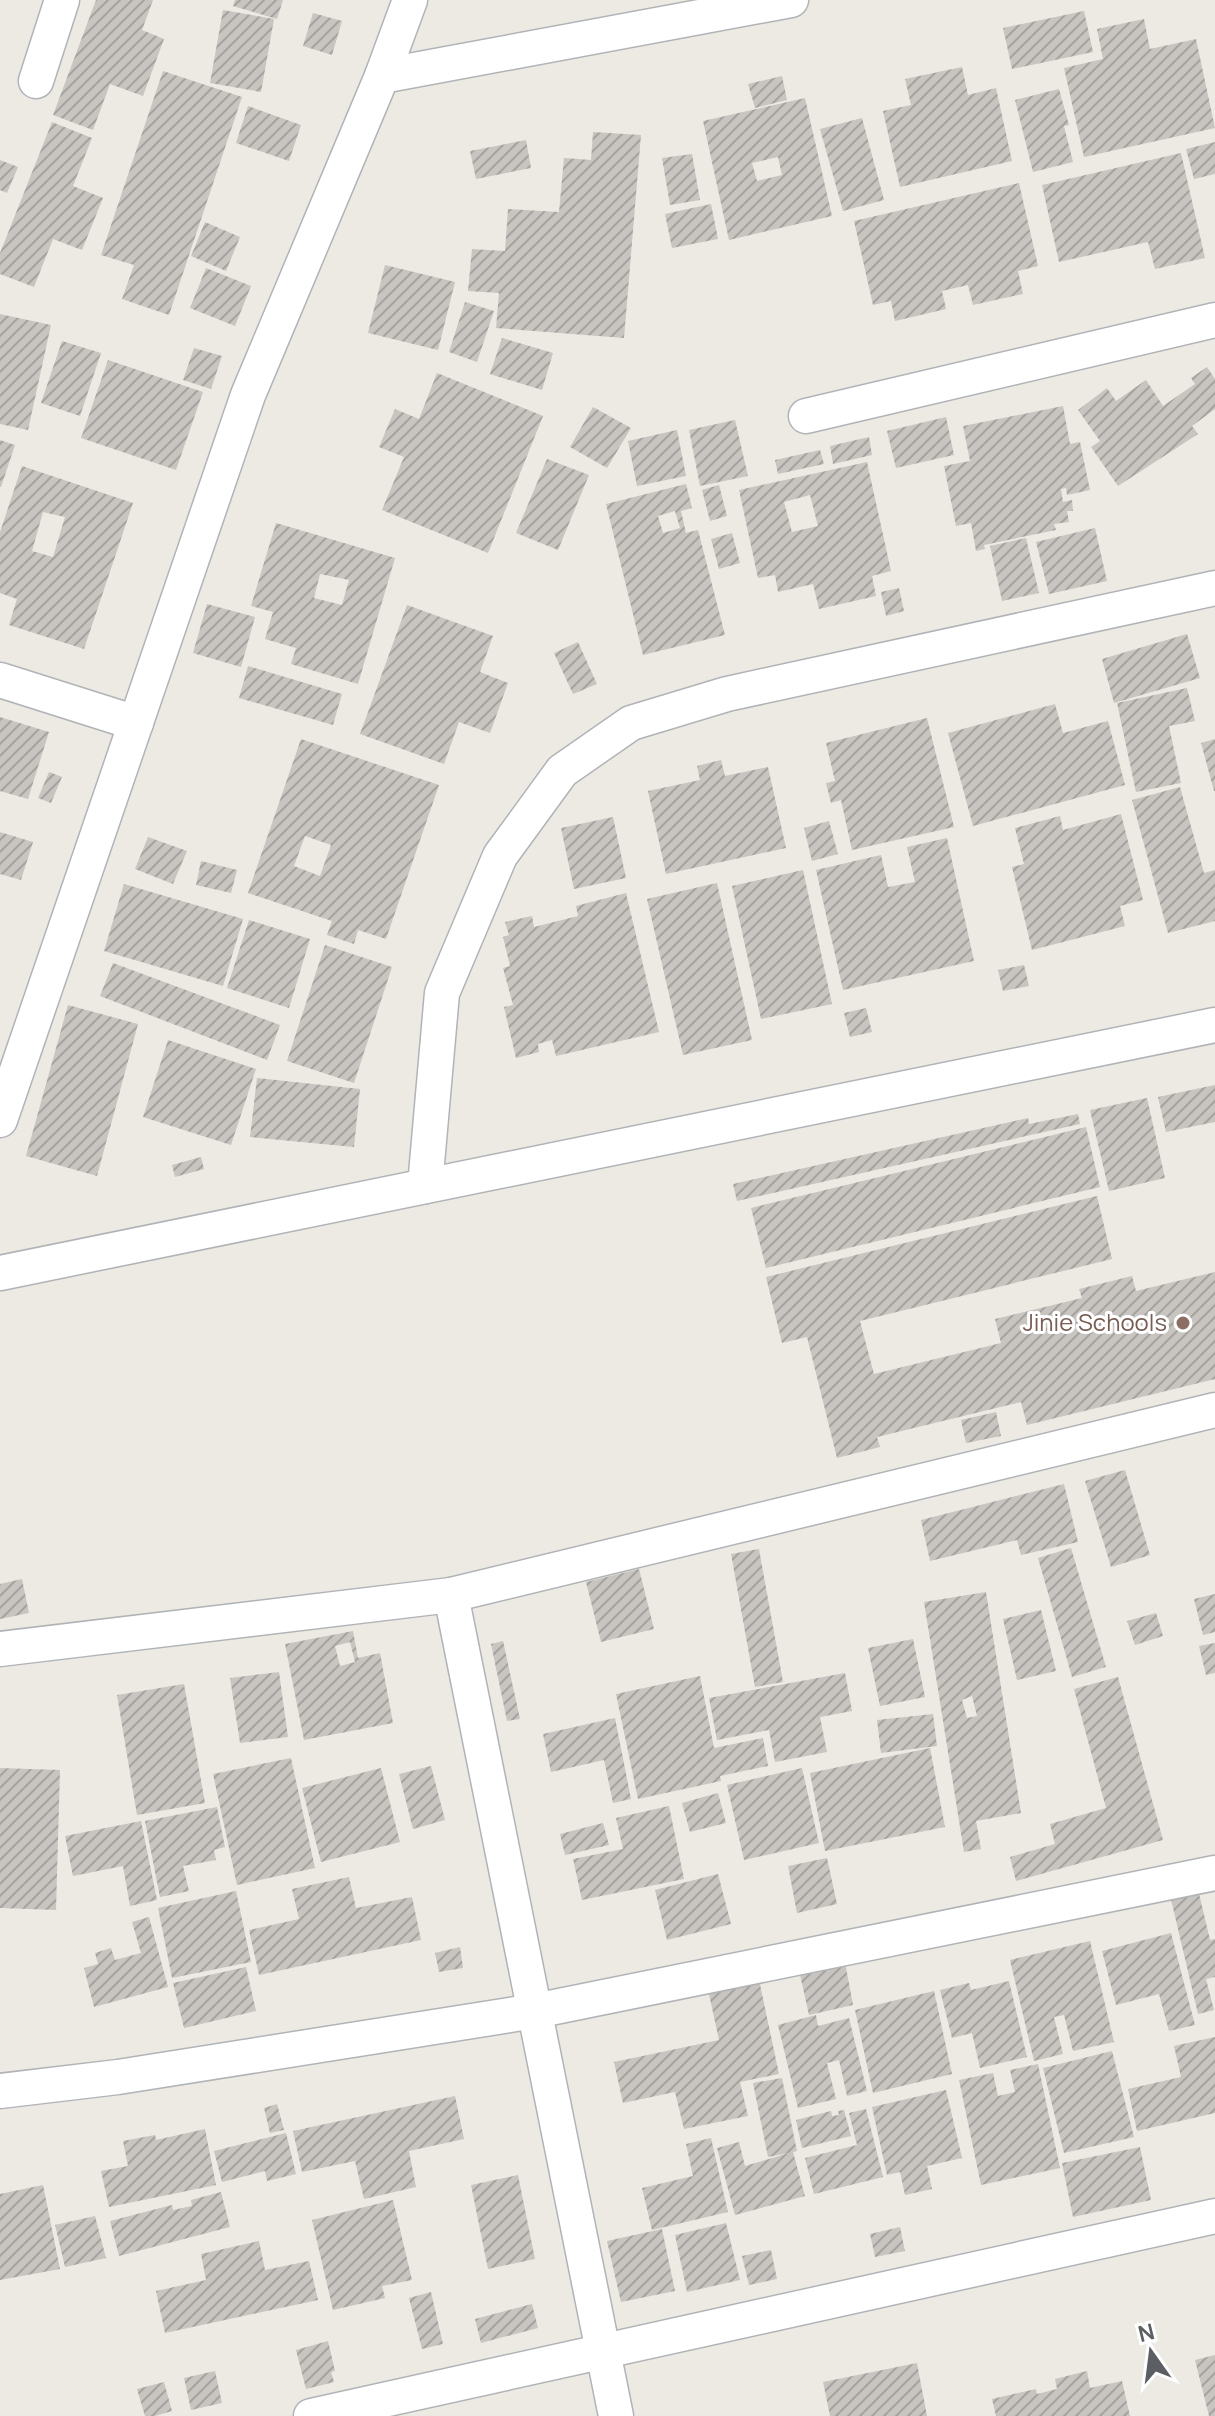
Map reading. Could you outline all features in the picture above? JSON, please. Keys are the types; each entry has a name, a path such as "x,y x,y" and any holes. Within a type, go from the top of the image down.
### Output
{"street":[{"path":"36,81 62,0"},
{"path":"0,1120 248,395 382,76 410,0"},
{"path":"382,76 791,0"},
{"path":"806,416 1215,320"},
{"path":"425,1186 442,993 500,856 562,771 631,723 727,694 1215,588"},
{"path":"0,680 136,723"},
{"path":"0,1273 1215,1025"},
{"path":"0,1649 451,1595 1215,1410"},
{"path":"451,1595 616,2416"},
{"path":"0,2091 118,2077 535,2011 1215,1873"},
{"path":"311,2416 1215,2216"}],"building":[{"path":"96,0 153,0 142,30 164,39 143,96 110,84 93,130 53,115"},
{"path":"235,0 283,0 277,19 233,6"},
{"path":"223,10 274,19 261,92 210,83"},
{"path":"1084,11 1093,52 1012,69 1003,28"},
{"path":"313,13 342,21 332,55 303,46"},
{"path":"1144,19 1150,49 1196,39 1215,128 1084,157 1064,68 1103,59 1097,29"},
{"path":"962,67 968,95 996,88 1012,161 900,187 883,111 911,105 905,79"},
{"path":"163,71 242,97 169,315 122,299 134,265 101,255"},
{"path":"782,76 787,100 755,108 748,84"},
{"path":"1059,89 1069,125 1064,126 1073,162 1033,172 1015,100"},
{"path":"805,98 832,216 729,240 703,121","holes":["778,157 782,175 757,181 752,163"]},
{"path":"248,106 301,125 289,161 236,143"},
{"path":"862,118 884,200 843,211 820,129"},
{"path":"52,122 92,138 73,186 103,198 82,250 53,239 34,287 0,274 0,253"},
{"path":"593,132 641,135 624,338 496,328 499,293 468,291 472,249 505,251 508,209 559,212 564,158 591,160"},
{"path":"526,140 531,168 476,179 470,151"},
{"path":"1215,142 1215,174 1194,179 1186,149"},
{"path":"1181,153 1205,258 1155,269 1148,242 1059,262 1042,185"},
{"path":"692,154 700,200 670,205 662,158"},
{"path":"0,160 18,167 7,193 0,190"},
{"path":"1019,183 1038,266 1018,271 1023,294 973,305 968,285 942,291 946,309 895,321 891,301 873,305 854,221"},
{"path":"711,204 718,239 672,248 665,214"},
{"path":"205,222 240,237 226,271 191,256"},
{"path":"385,265 455,282 438,350 368,333"},
{"path":"206,268 251,286 235,326 190,308"},
{"path":"465,302 494,311 477,362 449,352"},
{"path":"0,314 51,325 28,430 0,424"},
{"path":"502,338 553,353 542,390 490,374"},
{"path":"62,341 101,353 80,416 41,403"},
{"path":"194,348 222,356 211,389 183,380"},
{"path":"108,360 203,392 176,470 81,438"},
{"path":"1207,367 1215,379 1215,409 1192,426 1198,434 1118,486 1091,447 1100,441 1078,410 1107,388 1116,401 1146,380 1163,406 1195,384 1191,378"},
{"path":"437,373 543,416 488,553 382,510 404,457 379,447 395,409 419,419"},
{"path":"1063,406 1070,444 1080,442 1090,490 1067,495 1066,488 1061,489 1063,502 1072,500 1073,511 1067,511 1069,522 1054,524 1056,530 984,545 985,549 976,551 971,523 956,526 944,466 970,461 963,426"},
{"path":"593,407 631,428 607,468 570,447"},
{"path":"946,417 954,455 896,468 887,431"},
{"path":"735,420 748,476 700,486 689,430"},
{"path":"677,430 686,476 637,486 628,441"},
{"path":"869,437 872,455 833,464 830,446"},
{"path":"0,440 15,445 1,487 0,487"},
{"path":"820,450 824,464 778,474 775,460"},
{"path":"547,459 589,475 558,550 516,533"},
{"path":"867,462 891,571 872,576 876,596 819,609 813,584 778,592 775,575 758,578 739,490","holes":["810,495 818,526 792,532 784,502"]},
{"path":"22,466 133,503 84,649 9,625 17,599 0,593 0,532","holes":["43,512 65,517 53,557 32,551"]},
{"path":"686,484 692,508 681,511 686,533 698,530 725,635 643,655 606,504","holes":["675,511 680,528 663,533 658,516"]},
{"path":"719,485 727,516 710,521 702,490"},
{"path":"276,523 395,558 358,684 291,664 296,648 265,639 273,612 251,606","holes":["320,574 349,580 342,605 314,598"]},
{"path":"1095,528 1107,581 1049,594 1036,542"},
{"path":"732,533 740,563 719,569 711,539"},
{"path":"1026,538 1039,593 1002,601 990,546"},
{"path":"899,588 904,611 886,616 881,592"},
{"path":"207,604 255,617 241,667 193,653"},
{"path":"407,605 493,636 480,672 508,683 490,733 459,722 444,764 360,734"},
{"path":"1187,634 1200,678 1114,703 1102,659"},
{"path":"578,642 597,684 573,694 554,653"},
{"path":"248,666 342,694 333,725 239,698"},
{"path":"1187,688 1195,721 1169,726 1181,783 1136,792 1117,703"},
{"path":"1055,704 1063,733 1108,721 1125,785 973,826 948,733"},
{"path":"0,717 49,732 28,799 0,791"},
{"path":"927,718 954,827 852,850 841,800 831,803 826,783 835,781 826,743"},
{"path":"301,739 439,785 386,939 358,930 354,944 327,935 332,921 248,893","holes":["305,836 331,845 320,876 294,866"]},
{"path":"1215,739 1215,791 1214,791 1201,743"},
{"path":"721,760 725,776 768,767 786,848 666,874 648,791 700,780 697,766"},
{"path":"49,772 62,777 51,803 38,798"},
{"path":"1180,787 1204,873 1215,870 1215,921 1168,933 1132,800"},
{"path":"1121,814 1143,900 1120,906 1125,926 1032,950 1012,867 1024,864 1015,828 1060,816 1063,830"},
{"path":"613,817 626,878 574,889 561,828"},
{"path":"829,821 838,854 812,861 804,828"},
{"path":"0,832 33,842 21,880 0,874"},
{"path":"148,837 187,851 173,884 135,869"},
{"path":"947,838 974,961 843,990 816,870 881,855 888,887 915,882 907,847"},
{"path":"201,861 237,870 231,893 196,885"},
{"path":"803,870 832,1004 761,1019 732,886"},
{"path":"717,883 752,1040 683,1055 647,899"},
{"path":"124,884 243,919 223,986 104,951"},
{"path":"626,893 659,1032 556,1056 552,1040 538,1044 539,1052 516,1058 504,1007 513,1005 503,968 510,966 503,937 509,935 505,922 532,916 534,927 578,916 576,906"},
{"path":"249,920 310,939 289,1008 227,988"},
{"path":"325,945 392,967 354,1083 287,1061"},
{"path":"113,963 280,1025 267,1060 100,996"},
{"path":"1024,965 1029,986 1003,991 998,970"},
{"path":"68,1005 138,1024 97,1176 26,1156"},
{"path":"866,1008 872,1032 850,1037 844,1013"},
{"path":"168,1040 256,1069 231,1145 143,1117"},
{"path":"257,1078 360,1089 354,1147 250,1137"},
{"path":"1215,1085 1215,1122 1166,1132 1158,1097"},
{"path":"1147,1098 1165,1178 1109,1191 1090,1110"},
{"path":"1078,1114 1080,1124 737,1201 733,1184 1028,1118 1029,1124"},
{"path":"1086,1127 1100,1187 766,1268 751,1208"},
{"path":"201,1157 204,1169 175,1177 172,1165"},
{"path":"1097,1196 1112,1259 860,1321 874,1374 1001,1343 995,1319 1082,1298 1079,1289 1132,1276 1136,1291 1215,1272 1215,1379 1027,1425 1021,1402 877,1437 880,1447 837,1458 807,1337 782,1343 766,1277"},
{"path":"996,1412 1001,1436 966,1443 961,1420"},
{"path":"1125,1470 1150,1555 1111,1567 1085,1481"},
{"path":"1064,1484 1078,1542 1021,1555 1017,1540 930,1561 921,1520"},
{"path":"1071,1548 1106,1667 1072,1677 1038,1558"},
{"path":"759,1549 783,1682 755,1687 731,1554"},
{"path":"639,1569 654,1629 601,1642 586,1582"},
{"path":"22,1579 29,1613 0,1619 0,1584"},
{"path":"986,1592 1021,1813 976,1821 981,1849 964,1852 924,1602","holes":["972,1696 977,1716 967,1718 962,1700"]},
{"path":"1215,1594 1215,1632 1203,1635 1194,1599"},
{"path":"1041,1610 1056,1671 1017,1680 1003,1619"},
{"path":"1156,1613 1163,1636 1135,1645 1127,1621"},
{"path":"353,1631 358,1658 380,1653 393,1723 304,1740 285,1644","holes":["350,1642 355,1662 340,1666 335,1646"]},
{"path":"913,1639 925,1697 880,1706 868,1648"},
{"path":"503,1641 520,1719 507,1721 491,1644"},
{"path":"1215,1643 1215,1673 1206,1675 1199,1646"},
{"path":"279,1672 288,1737 240,1743 230,1678"},
{"path":"845,1673 852,1711 820,1717 827,1752 775,1762 769,1730 717,1740 709,1698"},
{"path":"700,1676 714,1748 763,1738 768,1766 720,1776 721,1781 638,1799 616,1694"},
{"path":"1118,1677 1163,1840 1016,1881 1010,1857 1055,1844 1050,1824 1106,1808 1074,1689"},
{"path":"184,1684 205,1803 137,1815 117,1695"},
{"path":"933,1714 937,1746 881,1753 877,1720"},
{"path":"615,1718 631,1799 613,1803 604,1760 551,1772 543,1734"},
{"path":"930,1748 945,1827 825,1851 810,1773"},
{"path":"291,1758 315,1868 237,1885 213,1774"},
{"path":"431,1766 445,1820 413,1829 399,1774"},
{"path":"0,1768 60,1770 56,1910 0,1908"},
{"path":"381,1768 400,1842 321,1862 302,1788"},
{"path":"802,1768 819,1843 744,1860 727,1785"},
{"path":"718,1793 726,1823 690,1832 682,1803"},
{"path":"669,1806 684,1879 582,1900 573,1859 623,1849 616,1818"},
{"path":"217,1807 225,1847 214,1850 216,1860 183,1866 189,1891 160,1897 145,1821"},
{"path":"141,1821 157,1900 130,1906 123,1866 73,1876 65,1836"},
{"path":"603,1823 609,1845 565,1855 560,1834"},
{"path":"827,1858 837,1904 797,1913 788,1866"},
{"path":"718,1874 731,1924 667,1940 655,1890"},
{"path":"349,1877 356,1908 412,1897 421,1940 259,1975 249,1930 299,1919 292,1889"},
{"path":"1197,1885 1210,1940 1215,1939 1215,1977 1206,1979 1214,2010 1198,2014 1169,1891"},
{"path":"236,1891 251,1962 172,1978 158,1908"},
{"path":"149,1917 168,1987 94,2007 84,1968 98,1964 95,1953 111,1948 115,1960 141,1953 132,1922"},
{"path":"1171,1933 1195,2025 1169,2031 1159,1994 1116,2005 1102,1951"},
{"path":"1090,1941 1114,2042 1073,2051 1064,2015 1054,2017 1063,2054 1034,2061 1010,1960"},
{"path":"460,1947 463,1968 439,1972 435,1953"},
{"path":"844,1957 853,2005 809,2015 798,1966"},
{"path":"246,1967 256,2011 184,2028 173,1983"},
{"path":"758,1975 779,2074 740,2082 748,2116 684,2129 675,2092 623,2103 614,2062 719,2040 707,1985"},
{"path":"1009,1981 1027,2057 980,2068 972,2033 952,2038 940,1990 969,1983 971,1990"},
{"path":"934,1991 952,2074 873,2093 855,2010"},
{"path":"816,2015 818,2026 849,2018 867,2091 847,2096 839,2060 827,2063 836,2099 798,2108 778,2025"},
{"path":"1215,2037 1215,2113 1137,2131 1128,2089 1181,2077 1174,2046"},
{"path":"1112,2051 1134,2137 1064,2153 1043,2068"},
{"path":"1038,2064 1060,2168 981,2185 959,2080 993,2073 998,2096 1015,2092 1010,2070"},
{"path":"782,2078 797,2151 793,2152 805,2196 735,2215 717,2148 739,2142 745,2166 789,2153 768,2157 753,2083"},
{"path":"946,2090 962,2158 927,2166 932,2189 905,2195 900,2172 887,2175 872,2107"},
{"path":"455,2096 464,2139 409,2151 416,2187 364,2199 355,2161 302,2172 293,2131"},
{"path":"277,2104 284,2130 270,2133 264,2108"},
{"path":"866,2109 883,2177 814,2194 805,2158 857,2145 849,2113"},
{"path":"844,2110 851,2136 802,2148 796,2120 831,2111 832,2116 839,2115 838,2111"},
{"path":"205,2129 216,2185 109,2207 101,2171 128,2166 123,2141 155,2135 156,2140"},
{"path":"286,2133 296,2174 267,2181 265,2171 222,2182 214,2151"},
{"path":"711,2138 728,2212 652,2230 642,2188 693,2176 686,2144"},
{"path":"1140,2147 1151,2200 1073,2217 1062,2163"},
{"path":"518,2175 535,2259 488,2269 471,2185"},
{"path":"43,2185 60,2269 0,2280 0,2194"},
{"path":"221,2192 230,2227 119,2256 110,2221 172,2205 173,2210 192,2206 191,2200"},
{"path":"393,2200 412,2280 382,2286 385,2298 333,2310 312,2220"},
{"path":"95,2216 106,2258 65,2267 55,2225"},
{"path":"726,2223 740,2280 687,2292 675,2235"},
{"path":"900,2227 905,2251 875,2257 870,2234"},
{"path":"662,2229 675,2291 621,2302 607,2241"},
{"path":"259,2241 265,2270 309,2261 318,2300 165,2333 156,2291 206,2280 201,2254"},
{"path":"771,2250 777,2279 749,2285 742,2256"},
{"path":"431,2292 443,2344 422,2349 409,2298"},
{"path":"532,2304 538,2328 481,2343 475,2319"},
{"path":"328,2341 335,2371 331,2372 334,2382 306,2389 296,2350"},
{"path":"1215,2355 1215,2416 1209,2416 1195,2360"},
{"path":"917,2363 927,2416 830,2416 823,2382"},
{"path":"215,2371 222,2403 191,2410 184,2378"},
{"path":"1087,2371 1090,2388 1122,2381 1130,2416 996,2416 992,2399 1036,2389 1037,2394 1057,2389 1055,2379"},
{"path":"164,2382 172,2411 145,2416 137,2389"}],"place":[{"name":"Jinie Schools","path":"1183,1323"}]}
